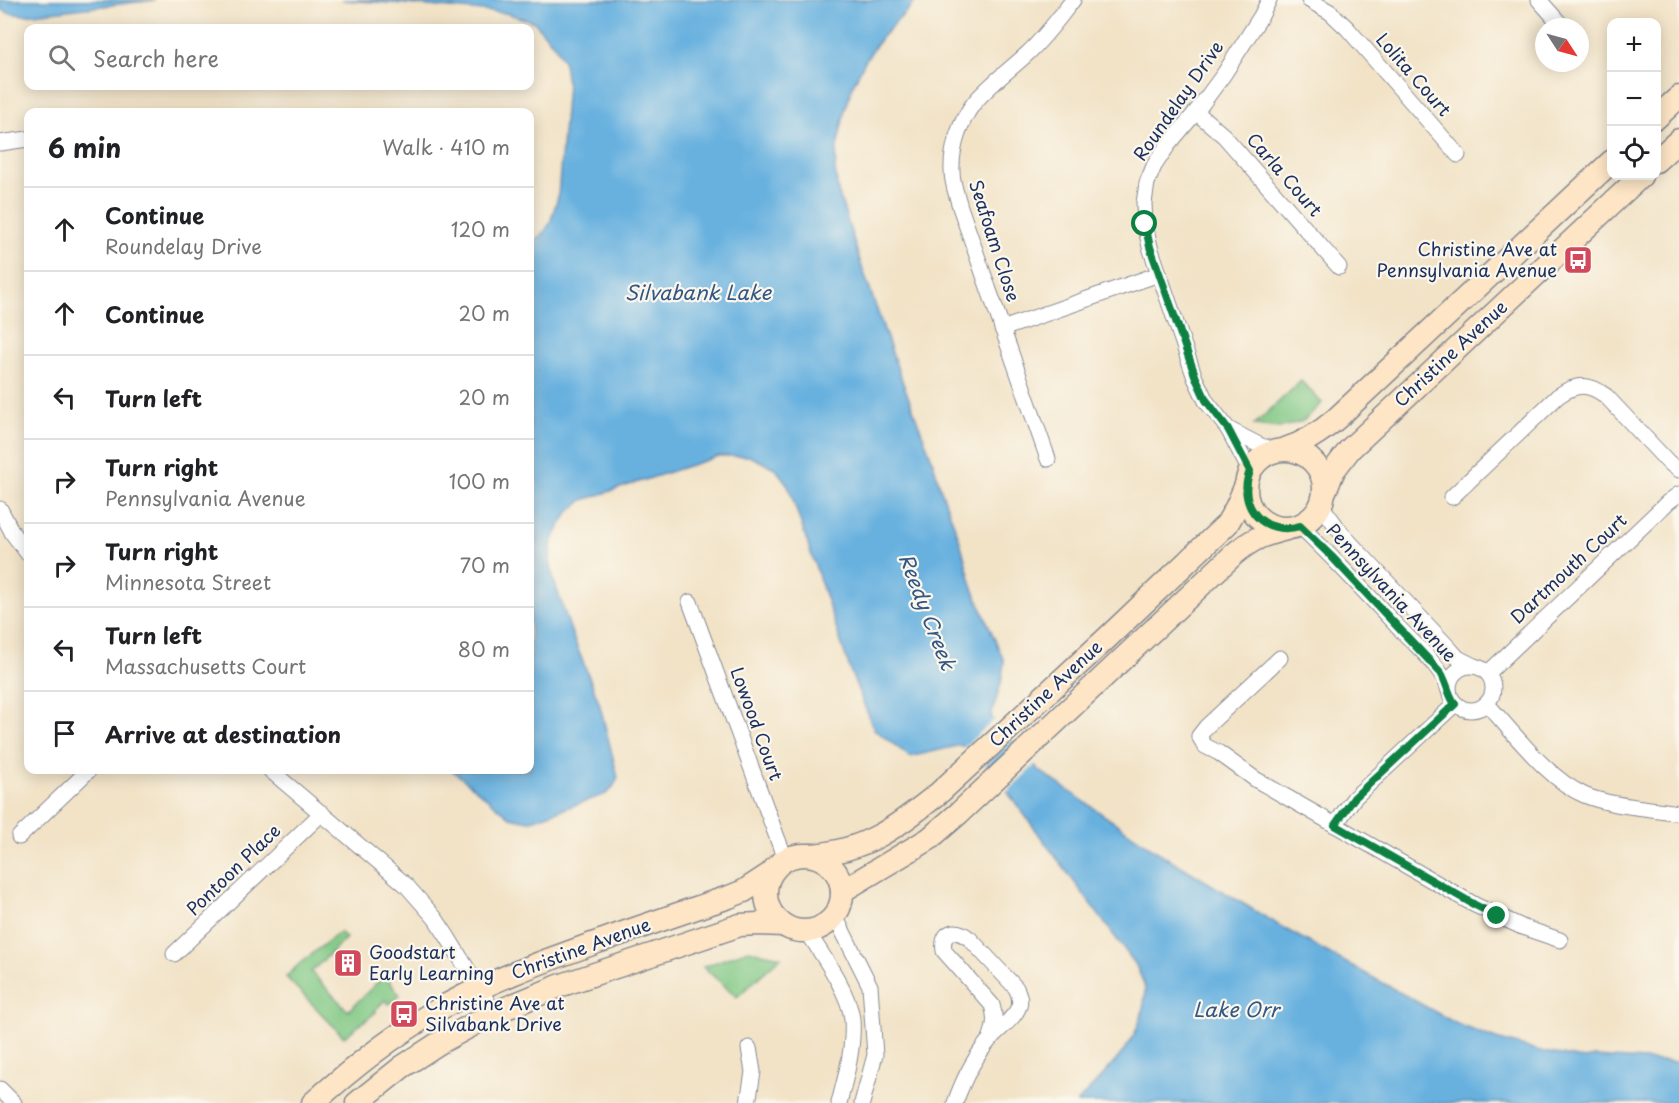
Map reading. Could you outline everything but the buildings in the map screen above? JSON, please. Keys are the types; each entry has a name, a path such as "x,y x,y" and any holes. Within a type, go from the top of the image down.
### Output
{"main road":[{"path":"1661,113 1679,97"},
{"path":"1661,156 1679,140"},
{"name":"Christine Avenue","path":"1281,450 1298,446 1336,419 1607,165"},
{"name":"Christine Avenue","path":"1323,498 1334,470 1350,449 1637,180"},
{"path":"1281,450 1297,451 1309,457 1318,467 1323,478 1323,498 1309,521 1293,527 1273,527 1252,511 1247,498 1248,478 1257,462 1266,455 1281,450"},
{"name":"Christine Avenue","path":"810,855 832,854 868,842 910,817 970,766 1227,524 1248,478"},
{"name":"Christine Avenue","path":"842,891 929,838 989,785 1249,542 1257,537 1293,527"},
{"path":"797,855 810,855 823,859 833,867 840,879 842,891 841,904 835,916 818,929 797,931 783,926 770,912 766,900 766,886 778,866 797,855"},
{"name":"Christine Avenue","path":"313,1103 385,1043 430,1014 480,988 537,963 744,891 778,866"},
{"name":"Christine Avenue","path":"357,1103 402,1067 439,1043 494,1013 560,986 740,925 783,926"}],"street":[{"name":"Seafoam Close","path":"1048,459 954,186 952,171 953,156 961,126 975,101 1031,50 1073,0"},
{"name":"Roundelay Drive","path":"1248,478 1228,429 1206,400 1196,378 1150,247 1145,224 1144,203 1147,183 1154,166 1224,74 1269,0"},
{"name":"Lolita Court","path":"1309,0 1330,12 1347,28 1458,155"},
{"path":"1539,0 1555,18"},
{"name":"Carla Court","path":"1196,112 1224,136 1339,267"},
{"path":"0,143 24,140"},
{"path":"1002,328 1159,274"},
{"path":"1452,497 1558,396 1569,388 1583,385 1595,388 1606,396 1668,462 1679,470"},
{"name":"Roundelay Drive","path":"1228,429 1261,446 1281,450"},
{"name":"Dartmouth Court","path":"1481,669 1679,494"},
{"name":"Pennsylvania Avenue","path":"1323,498 1342,534 1458,658 1481,669"},
{"path":"0,509 13,534 24,549"},
{"name":"Pennsylvania Avenue","path":"1293,527 1332,557 1431,663 1447,682 1452,697"},
{"name":"Lowood Court","path":"690,602 778,866"},
{"path":"1280,658 1199,735 1205,746 1262,783 1475,905 1522,927 1560,940"},
{"path":"1467,666 1481,669 1492,678 1493,692 1487,704 1474,710 1467,710 1452,697 1449,684 1455,672 1467,666"},
{"path":"1335,825 1354,798 1452,697"},
{"path":"1487,704 1544,766 1569,787 1602,800 1679,813"},
{"path":"19,837 85,774"},
{"path":"275,774 406,885 436,920 494,1013"},
{"name":"Pontoon Place","path":"174,954 322,813"},
{"path":"835,916 870,986 874,1054 862,1103"},
{"path":"807,931 842,989 852,1017 852,1050 839,1103"},
{"path":"955,1103 965,1077 993,1036 1019,1008 1020,995 970,939 964,934 951,932 942,943 944,951 992,1005 995,1015 993,1036"},
{"path":"748,1103 753,1072 750,1048"},
{"path":"0,1089 14,1103"}],"green space":[{"path":"1301,381 1322,403 1303,421 1279,428 1254,425"},
{"path":"340,932 346,938 311,972 348,1011 385,975 400,995 389,1004 385,1000 375,1010 376,1012 344,1037 286,977"},
{"path":"748,950 781,957 737,997 703,967"}],"water":[{"path":"0,0 155,0 25,15 8,13 0,8"},
{"name":"Silvabank Lake","path":"342,0 917,0 881,38 865,61 853,85 837,147 835,170 838,191 861,264 933,462 960,541 972,586 1004,661 1002,679 991,717 1040,771 1156,851 1285,929 1457,1024 1496,1039 1544,1052 1584,1059 1594,1057 1679,1062 1679,1103 1077,1103 1112,1066 1139,1025 1145,991 1136,965 989,767 961,745 910,757 874,729 852,675 788,485 775,468 749,456 719,456 583,500 568,513 551,545 550,560 553,578 599,702 618,778 613,787 606,794 529,821 510,817 457,774 534,774 534,241 543,234 550,223 558,197 567,84 564,63 555,46 534,22 505,13"}],"pier":[{"path":"996,718 1014,738 984,767 962,749"},
{"path":"1019,744 1037,763 1005,794 990,773"}],"place":[{"name":"Christine Ave at Pennsylvania Avenue","path":"1578,260"},
{"name":"Goodstart Early Learning","path":"348,963"},
{"name":"Christine Ave at Silvabank Drive","path":"404,1014"}],"route":[{"path":"1145,224 1150,247 1196,378 1206,400 1228,429 1250,471 1246,485 1247,498 1252,511 1273,527 1286,529 1300,526 1441,673 1455,704 1354,798 1335,825 1497,916"}],"water label":[{"name":"Reedy Creek","path":"927,612"},
{"name":"Lake Orr","path":"1236,1010"}]}
